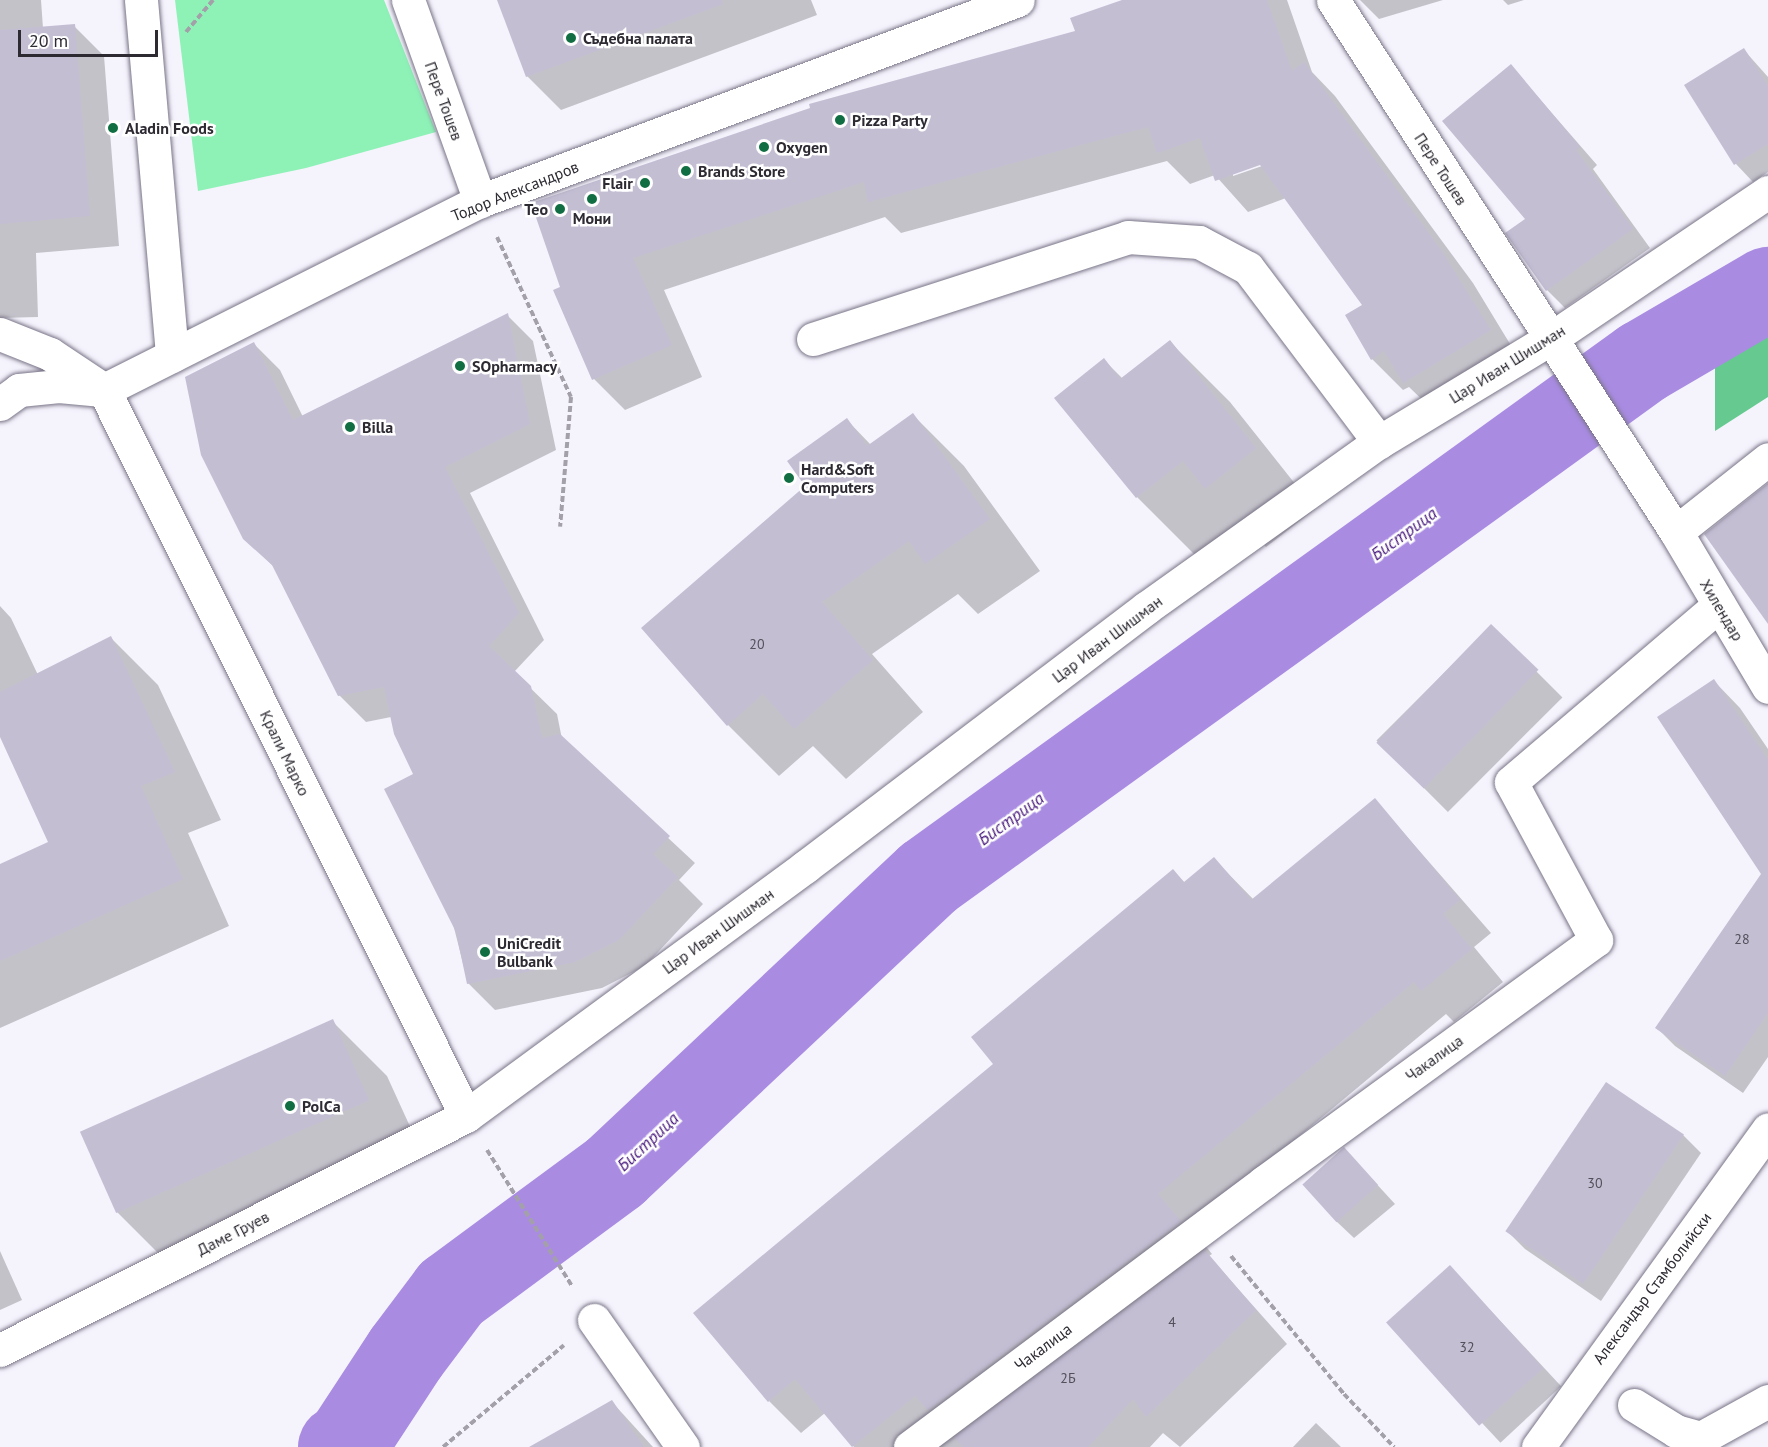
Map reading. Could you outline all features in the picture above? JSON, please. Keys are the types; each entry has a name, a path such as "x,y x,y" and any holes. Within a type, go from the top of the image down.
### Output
{"street":[{"path":"141,0 172,356"},
{"name":"Пере Тошев","path":"408,0 480,201"},
{"name":"Тодор Александров","path":"104,390 480,201 1018,0"},
{"name":"Пере Тошев","path":"1333,0 1676,532"},
{"name":"Цар Иван Шишман","path":"466,1116 805,867 1146,608 1379,442 1550,339 1768,192"},
{"path":"813,339 1128,237 1199,242 1248,268 1379,442"},
{"path":"0,334 50,354 104,390"},
{"path":"0,404 19,390 59,386 104,390"},
{"name":"Крали Марко","path":"104,390 466,1116"},
{"path":"1676,532 1768,459"},
{"name":"Хилендар","path":"1676,532 1768,687"},
{"name":"Чакалица","path":"910,1447 1205,1225 1596,940 1511,783 1719,605"},
{"name":"Даме Груев","path":"0,1350 466,1116"},
{"name":"Александър Стамболийски","path":"1538,1447 1768,1129"},
{"path":"594,1320 683,1447"},
{"path":"1634,1405 1676,1431 1701,1438 1768,1401"}],"path":[{"path":"480,201 571,397 560,527"},
{"path":"442,1447 594,1320 466,1116"},
{"path":"1205,1225 1344,1394 1394,1447"}],"green space":[{"path":"175,0 384,0 436,132 306,168 198,191"},
{"path":"1768,296 1768,397 1715,431 1715,342"}],"building":[{"name":"Съдебна палата","path":"497,0 722,0 723,4 526,77"},
{"path":"1122,0 1267,0 1292,71 1304,62 1441,250 1491,330 1403,383 1384,351 1371,360 1345,315 1362,305 1260,165 1215,181 1200,138 1157,153 1148,127 868,202 864,182 633,258 672,345 592,380 553,290 560,287 531,203 810,108 809,104 1075,31 1070,18"},
{"path":"75,24 90,216 0,224 0,30"},
{"path":"1744,48 1768,86 1768,144 1734,165 1684,85"},
{"path":"1511,64 1580,147 1576,150 1633,229 1546,291 1505,233 1525,219 1442,121"},
{"path":"508,313 530,424 445,467 519,613 489,646 531,686 542,738 560,734 670,836 653,854 678,877 619,940 575,962 467,984 456,932 384,789 413,774 394,734 384,687 338,696 272,565 243,539 201,455 185,377 254,342 293,420"},
{"path":"1170,340 1256,448 1205,489 1183,461 1136,498 1054,398 1104,358 1120,379"},
{"path":"913,413 990,519 925,564 909,541 822,602 873,660 794,729 763,694 727,726 641,628 805,486 787,461 847,418 867,446"},
{"path":"1768,483 1768,624 1704,534"},
{"path":"1491,624 1538,670 1424,789 1376,743"},
{"path":"111,636 175,772 141,786 183,879 0,961 0,864 48,842 0,737 0,692"},
{"path":"1714,679 1768,760 1768,1013 1725,1076 1655,1028 1761,874 1657,717"},
{"path":"1375,798 1460,900 1443,914 1472,949 1421,991 1414,982 1158,1194 1181,1221 928,1410 915,1396 852,1447 795,1379 768,1402 693,1313 993,1064 971,1037 1173,869 1184,882 1214,857 1251,900"},
{"path":"333,1019 369,1100 116,1213 80,1132"},
{"path":"1606,1082 1684,1135 1583,1284 1505,1231"},
{"path":"1344,1147 1378,1185 1337,1222 1302,1184"},
{"path":"1205,1250 1256,1310 1146,1417 1133,1399 1088,1447 963,1447 954,1437"},
{"path":"1450,1265 1543,1368 1479,1426 1386,1323"},
{"path":"612,1400 644,1447 529,1447 591,1412"}],"waterway":[{"name":"Бистрица","path":"340,1447 347,1443 406,1353 451,1293 615,1172 928,878 1643,362 1768,289"}],"place":[{"name":"Съдебна палата","path":"571,38"},
{"name":"Pizza Party","path":"840,120"},
{"name":"Aladin Foods","path":"113,128"},
{"name":"Oxygen","path":"764,147"},
{"name":"Brands Store","path":"686,171"},
{"name":"Flair","path":"645,183"},
{"name":"Мони","path":"592,199"},
{"name":"Тео","path":"560,209"},
{"name":"SOpharmacy","path":"460,366"},
{"name":"Billa","path":"350,427"},
{"name":"Hard&Soft Computers","path":"789,478"},
{"name":"UniCredit Bulbank","path":"485,952"},
{"name":"PolCa","path":"290,1106"}]}
